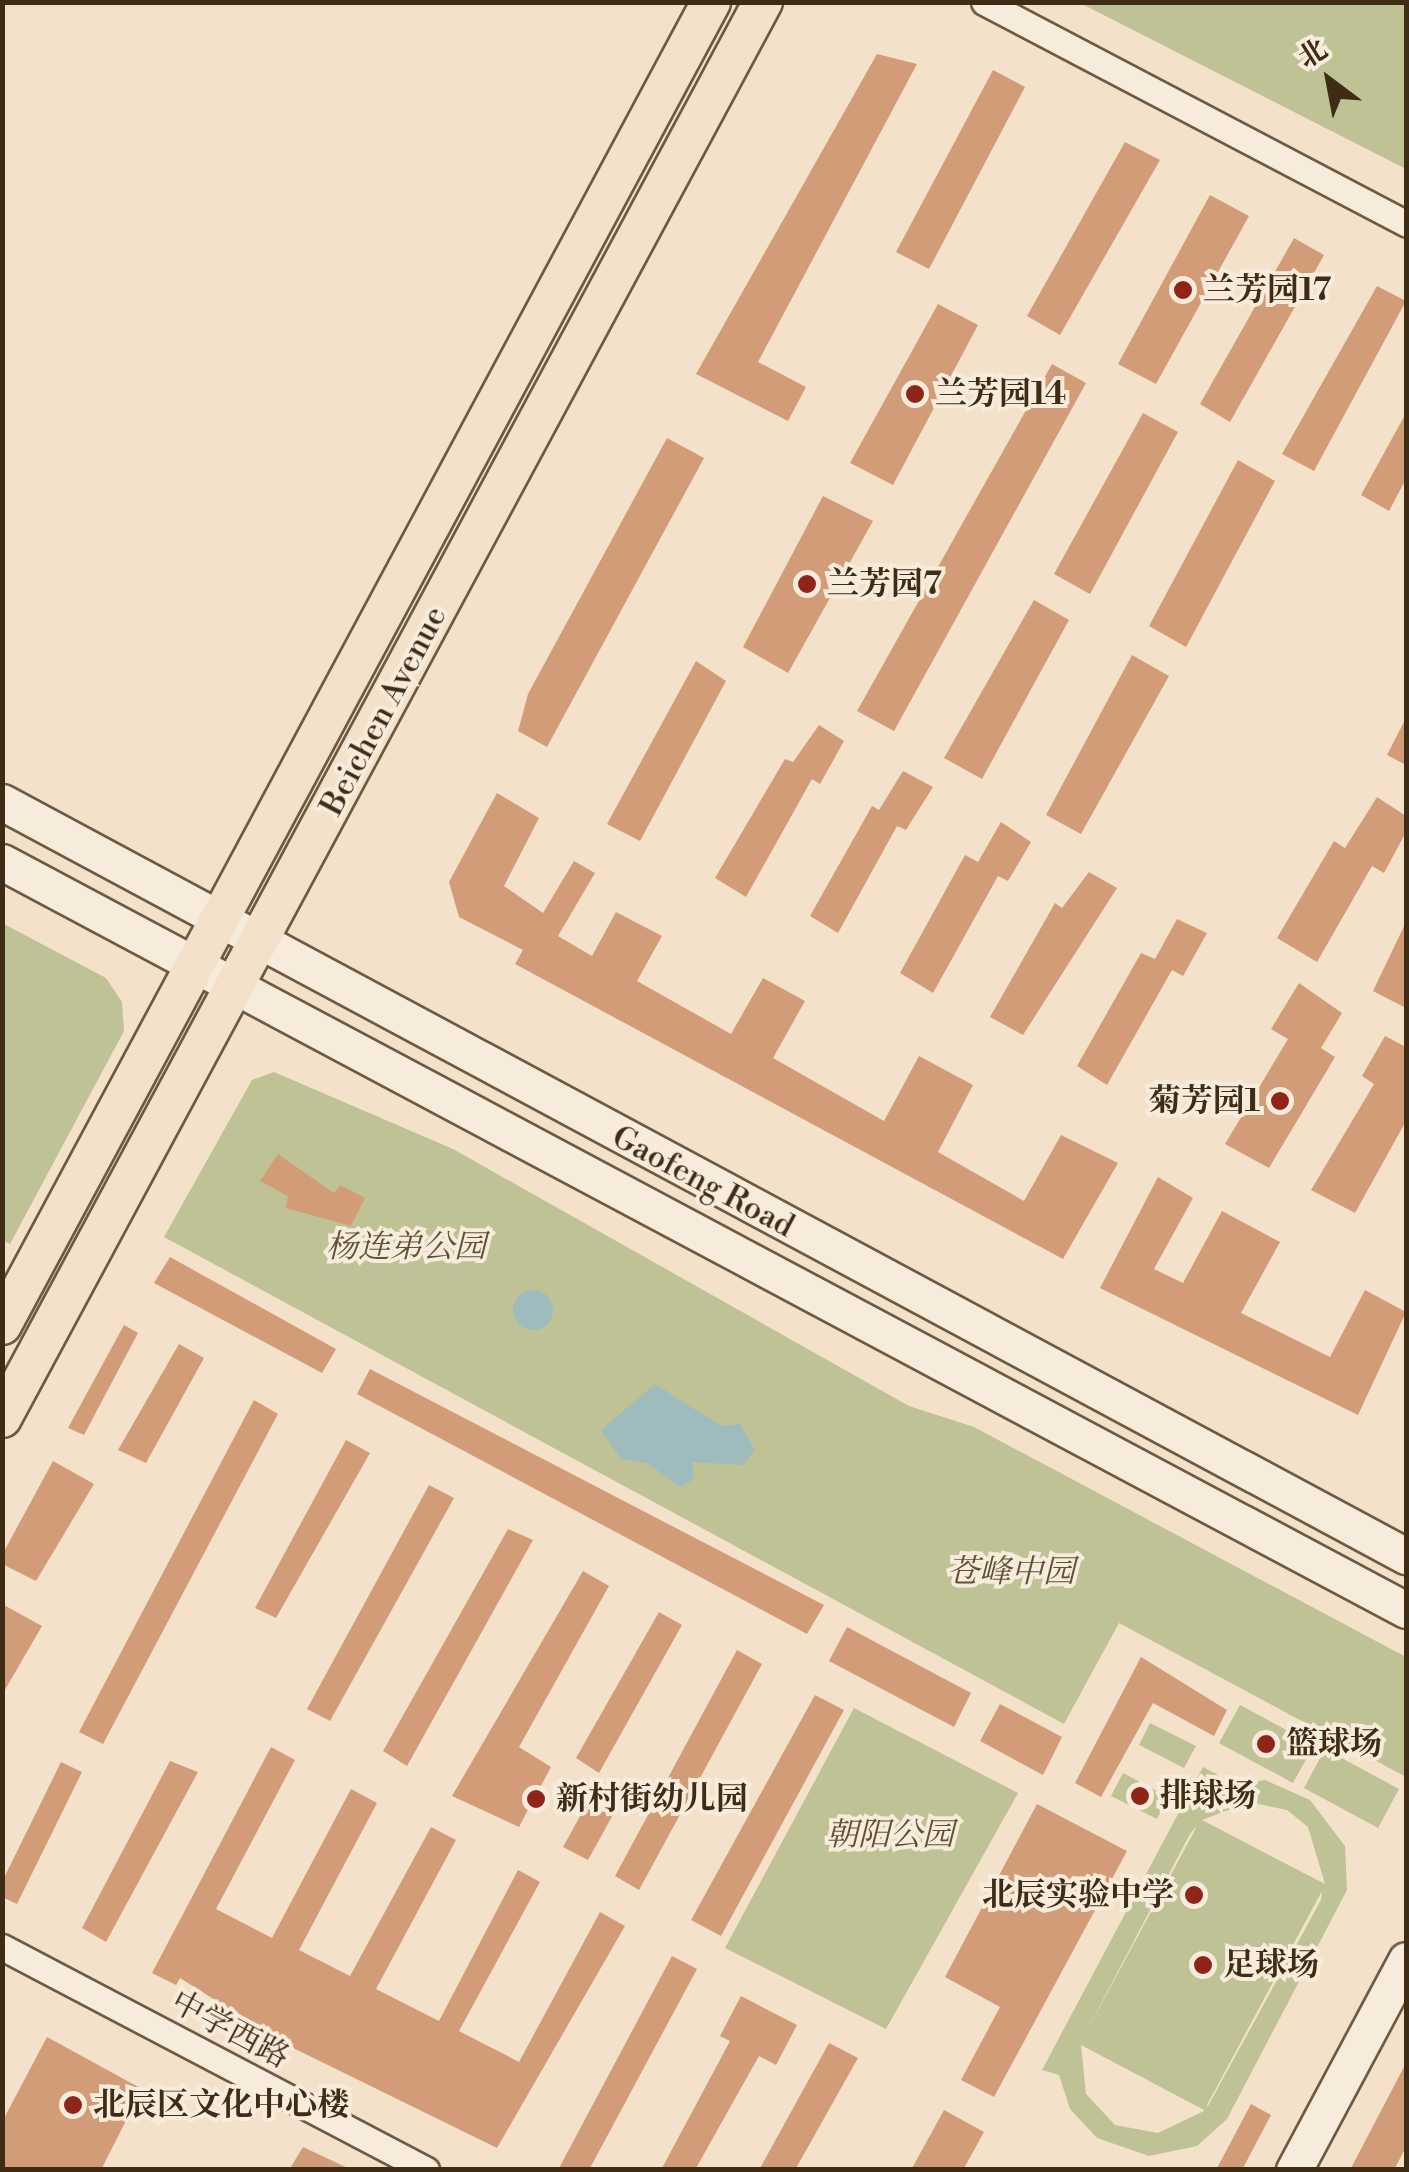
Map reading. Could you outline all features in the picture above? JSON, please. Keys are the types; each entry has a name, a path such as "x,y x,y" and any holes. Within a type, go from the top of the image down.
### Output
{"main road":[{"name":"Beichen Avenue","path":"2,1324 710,2"},
{"name":"Beichen Avenue","path":"2,1418 763,2"},
{"name":"Gaofeng Road","path":"2,802 1406,1556"},
{"name":"Gaofeng Road","path":"2,862 1406,1610"},
{"path":"1294,2170 1404,1982"},
{"path":"1314,2170 1404,1982"}],"street":[{"path":"984,2 1406,224"},
{"name":"中学西路","path":"2,1947 426,2170"}],"green space":[{"path":"1080,3 1406,3 1406,169"},
{"path":"2,923 106,978 122,1002 124,1031 10,1244 2,1240"},
{"path":"274,1072 453,1149 909,1406 974,1427 1406,1657 1406,1777 1119,1623 1064,1724 164,1237 252,1080"},
{"name":"篮球场","path":"1240,1705 1314,1745 1293,1783 1219,1743"},
{"name":"朝阳公园","path":"854,1708 1018,1793 886,2029 725,1948"},
{"name":"排球场","path":"1150,1723 1196,1746 1184,1768 1139,1745"},
{"name":"篮球场","path":"1325,1749 1399,1789 1378,1828 1304,1788"},
{"name":"足球场","path":"1203,1767 1218,1775 1213,1788 1265,1780 1310,1800 1345,1846 1347,1890 1227,2119 1197,2146 1149,2156 1097,2138 1070,2109 1059,2075 1042,2070","holes":["1249,1802 1287,1810 1308,1827 1325,1884 1202,1820","1196,1827 1082,2040 1190,1834","1322,1891 1321,1900 1207,2105","1081,2045 1204,2111 1158,2133 1115,2125 1086,2094"]},
{"name":"排球场","path":"1123,1773 1168,1797 1157,1819 1111,1796"}],"water":[{"path":"533,1290 547,1296 553,1310 547,1324 533,1330 519,1324 513,1310 519,1296"},
{"path":"655,1384 721,1426 740,1424 755,1450 743,1465 692,1462 694,1479 680,1487 647,1463 621,1459 601,1430"}],"building":[{"path":"877,54 917,64 758,362 806,387 788,421 696,374"},
{"path":"993,70 1025,87 929,269 896,252"},
{"path":"1125,142 1160,160 1060,335 1027,316"},
{"name":"兰芳园17","path":"1210,195 1249,216 1156,384 1118,364"},
{"path":"1294,238 1324,255 1230,422 1200,404"},
{"path":"1377,286 1406,301 1314,471 1282,454"},
{"name":"兰芳园14","path":"938,304 978,325 893,485 850,463"},
{"path":"1052,364 1086,383 894,731 857,711"},
{"path":"1143,413 1178,432 1090,594 1054,574"},
{"path":"1406,413 1406,479 1389,511 1361,495"},
{"path":"667,438 704,458 547,747 518,731 528,694"},
{"path":"1238,460 1275,481 1186,647 1149,626"},
{"name":"兰芳园7","path":"823,496 873,521 788,673 743,647"},
{"path":"1034,600 1069,620 982,779 944,758"},
{"path":"1132,655 1169,676 1081,834 1046,815"},
{"path":"696,661 726,681 640,841 607,824"},
{"path":"1406,718 1406,765 1387,755"},
{"path":"819,725 844,741 820,784 812,779 746,897 715,878 785,759 793,762"},
{"path":"903,771 933,787 906,830 897,826 838,933 810,916 872,806 879,810"},
{"path":"497,793 539,818 504,886 543,913 574,861 595,873 558,936 592,956 616,912 662,936 637,981 731,1034 763,978 805,1001 773,1058 884,1121 919,1056 973,1085 938,1152 1024,1201 1061,1135 1118,1163 1063,1259 515,964 523,950 459,917 449,882"},
{"path":"1377,797 1406,816 1406,832 1384,873 1372,866 1317,962 1277,938 1334,841 1345,848"},
{"path":"1001,822 1031,842 1008,881 998,876 933,993 900,973 965,855 978,862"},
{"path":"1089,872 1117,888 1023,1035 990,1017 1055,903 1062,908"},
{"path":"1177,919 1207,933 1183,976 1172,970 1107,1085 1077,1066 1141,953 1155,959"},
{"path":"1406,922 1406,1008 1373,991"},
{"name":"菊芳园1","path":"1299,983 1342,1013 1321,1048 1335,1057 1269,1168 1225,1144 1288,1039 1271,1029"},
{"path":"1385,1036 1406,1047 1406,1121 1355,1213 1311,1190 1374,1084 1362,1076"},
{"path":"278,1154 334,1193 340,1185 365,1198 351,1226 286,1208 288,1196 260,1181"},
{"path":"1158,1177 1193,1198 1154,1269 1183,1283 1222,1211 1280,1242 1241,1313 1330,1357 1365,1290 1406,1312 1358,1415 1100,1288"},
{"path":"170,1257 336,1349 322,1373 154,1283"},
{"path":"124,1325 138,1333 84,1435 68,1428"},
{"path":"179,1344 204,1358 146,1463 118,1450"},
{"path":"370,1369 824,1605 807,1634 357,1394"},
{"path":"254,1400 278,1414 103,1744 79,1732"},
{"path":"346,1440 370,1453 276,1618 255,1608"},
{"path":"53,1461 94,1484 36,1581 2,1564 2,1555"},
{"path":"429,1485 454,1498 330,1721 307,1709"},
{"path":"508,1529 533,1540 407,1766 383,1751"},
{"path":"583,1571 609,1586 519,1747 551,1767 519,1827 452,1796"},
{"path":"2,1604 42,1626 2,1695"},
{"path":"659,1612 682,1625 599,1773 576,1758"},
{"path":"847,1627 971,1693 954,1727 829,1661"},
{"path":"737,1650 762,1664 639,1890 615,1876"},
{"path":"1141,1657 1227,1710 1214,1736 1153,1703 1101,1797 1075,1783"},
{"path":"815,1695 844,1710 721,1936 691,1920"},
{"path":"1000,1704 1062,1737 1043,1775 980,1741"},
{"path":"271,1747 295,1760 216,1909 272,1938 351,1789 377,1803 299,1950 350,1976 431,1827 456,1840 376,1989 439,2021 518,1870 540,1882 459,2031 519,2062 600,1912 625,1926 497,2148 285,2044 180,1978 176,1985 152,1973"},
{"path":"170,1761 198,1772 106,1942 82,1928"},
{"path":"61,1762 82,1772 17,1904 2,1897 2,1882"},
{"path":"595,1789 620,1802 588,1860 563,1847"},
{"path":"1037,1804 1127,1851 994,2097 961,2080 1000,2007 945,1977"},
{"path":"672,1956 697,1969 589,2170 558,2170"},
{"path":"741,1996 797,2025 776,2065 759,2056 695,2170 661,2170 730,2041 720,2036"},
{"name":"北辰区文化中心楼","path":"47,2037 142,2089 101,2170 2,2170 2,2122"},
{"path":"829,2043 858,2058 795,2170 759,2170"},
{"path":"1406,2063 1406,2147 1394,2170 1350,2170"},
{"path":"1251,2104 1271,2115 1242,2170 1216,2170"},
{"path":"944,2110 984,2132 963,2170 911,2170"},
{"path":"303,2147 352,2170 289,2170"}],"place":[{"name":"兰芳园17","path":"1183,290"},
{"name":"兰芳园14","path":"915,394"},
{"name":"兰芳园7","path":"807,584"},
{"name":"菊芳园1","path":"1280,1101"},
{"name":"篮球场","path":"1266,1744"},
{"name":"排球场","path":"1140,1796"},
{"name":"新村街幼儿园","path":"536,1799"},
{"name":"北辰实验中学","path":"1194,1895"},
{"name":"足球场","path":"1203,1965"},
{"name":"北辰区文化中心楼","path":"73,2105"}],"park label":[{"name":"杨连弟公园","path":"406,1247"},
{"name":"苍峰中园","path":"1011,1572"}]}
